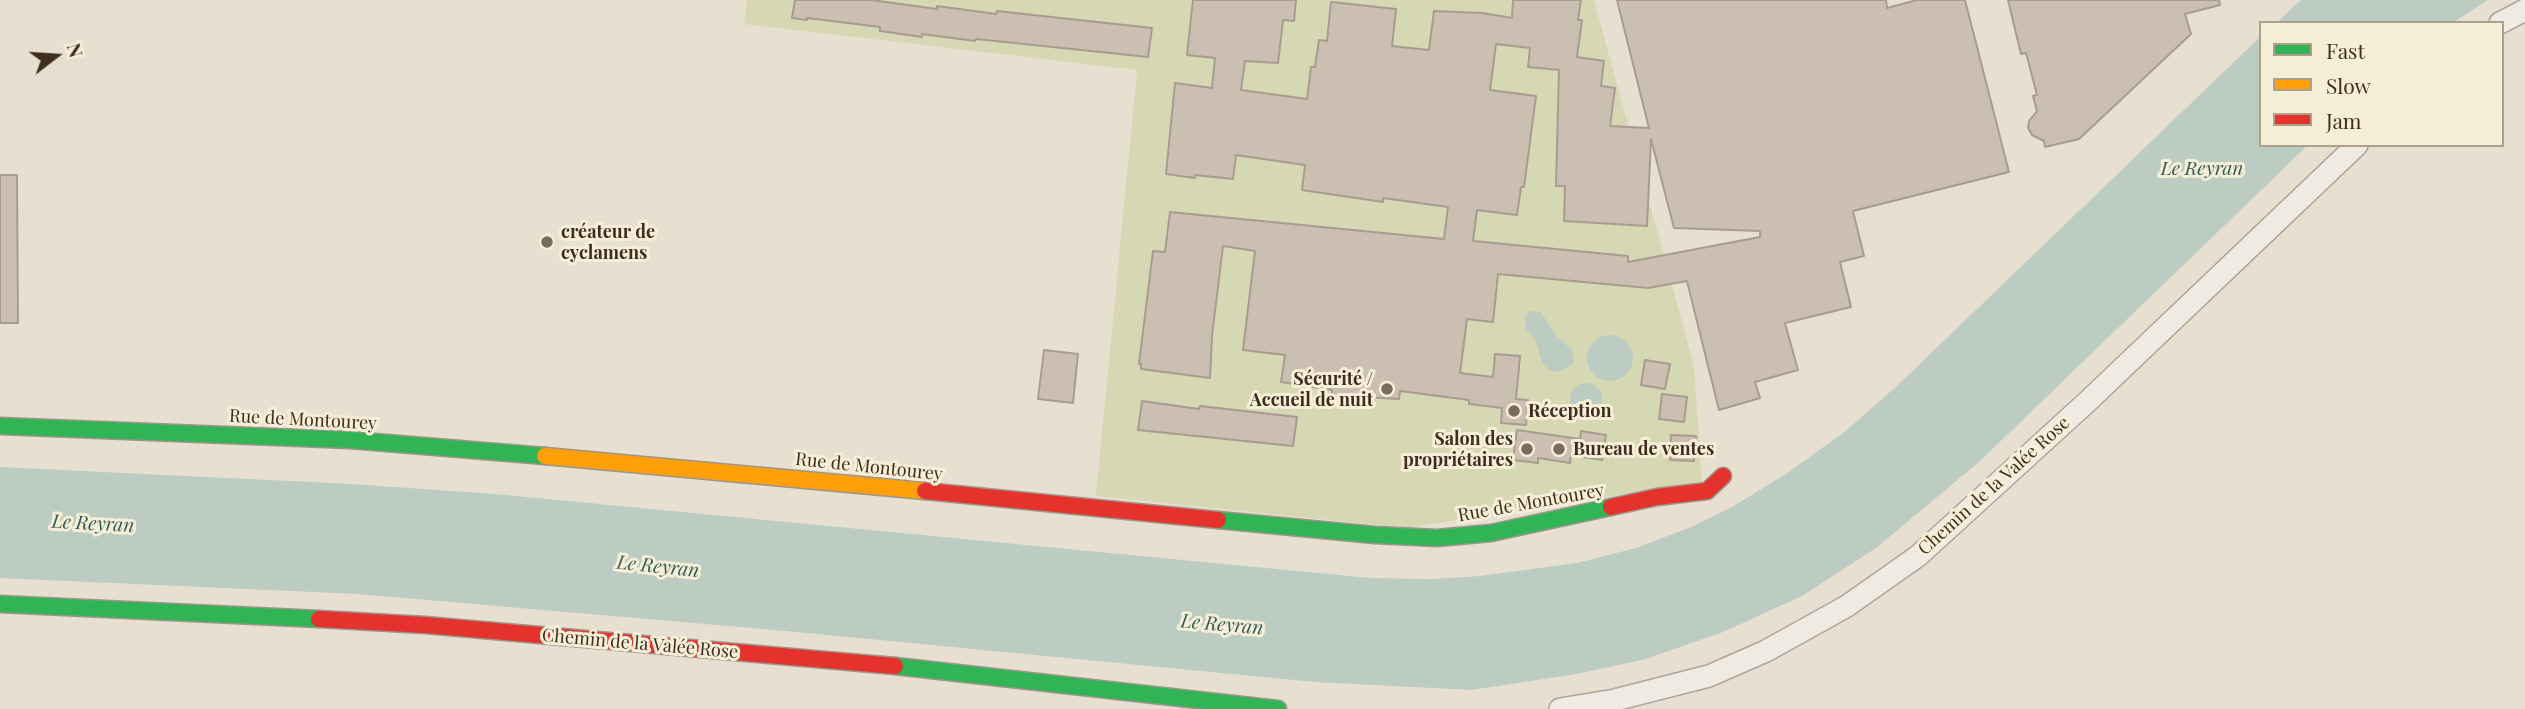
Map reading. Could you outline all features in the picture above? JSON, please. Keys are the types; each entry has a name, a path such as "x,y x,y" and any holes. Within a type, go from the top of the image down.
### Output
{"street":[{"path":"2504,21 2525,10"},
{"name":"Chemin de la Valée Rose","path":"1560,709 1615,700 1709,676 1766,652 1847,606 1918,556 2087,402 2355,147"},
{"name":"Rue de Montourey","path":"0,426 364,442 710,470 1375,535 1437,538 1491,533 1657,497 1707,491 1723,476"},
{"name":"Chemin de la Valée Rose","path":"0,604 425,625 840,660 1278,709"}],"green space":[{"path":"747,0 1594,0 1694,366 1702,482 1406,528 1096,496 1137,70 744,24"}],"water":[{"path":"2301,0 2488,0 2455,21 2278,21"},
{"name":"Le Reyran","path":"2259,38 2259,147 2306,147 1980,461 1876,548 1802,596 1723,632 1646,659 1577,674 1471,690 1315,682 786,631 358,594 0,578 0,467 352,484 495,494 1370,578 1434,579 1480,576 1577,563 1636,548 1691,527 1732,507 1786,474 1847,430 1900,383"},
{"path":"1530,311 1541,312 1556,336 1572,350 1574,363 1558,372 1549,370 1542,363 1536,341 1526,329 1525,317"},
{"path":"1610,335 1626,342 1633,358 1626,374 1610,381 1594,374 1587,358 1594,342"},
{"path":"1586,383 1597,388 1602,399 1597,410 1586,415 1575,410 1570,399 1575,388"}],"building":[{"path":"795,0 871,0 937,9 937,6 996,14 997,11 1152,28 1148,57 922,34 922,37 880,31 880,27 792,18"},
{"path":"1193,0 1296,0 1294,21 1283,20 1278,63 1245,61 1241,90 1307,99 1311,67 1315,67 1319,40 1327,41 1331,2 1396,9 1392,46 1429,50 1434,11 1482,13 1512,18 1513,0 1581,0 1578,20 1582,20 1577,57 1604,61 1601,86 1615,88 1610,126 1649,128 1617,0 1886,0 1887,8 1917,0 1965,0 2009,172 1853,211 1864,256 1840,262 1851,307 1785,323 1798,370 1755,382 1760,398 1719,410 1687,281 1648,288 1498,274 1493,322 1467,319 1460,373 1493,377 1495,354 1520,356 1516,399 1528,400 1526,425 1501,423 1502,408 1469,404 1469,400 1400,391 1399,399 1361,399 1332,396 1332,390 1281,382 1285,355 1243,350 1255,251 1223,246 1212,336 1210,378 1141,369 1139,364 1153,251 1165,252 1170,212 1444,239 1448,207 1383,198 1383,202 1302,190 1305,165 1236,155 1233,179 1166,174 1175,83 1212,88 1215,58 1187,55","holes":["1496,44 1530,48 1528,67 1559,70 1556,186 1565,186 1564,221 1647,226 1651,139 1674,228 1760,231 1760,237 1628,262 1628,256 1473,241 1477,210 1517,215 1521,187 1524,187 1536,96 1490,90"]},
{"path":"2008,0 2219,0 2220,5 2185,14 2191,34 2079,139 2045,147 2044,141 2032,135 2028,128 2029,121 2037,111 2033,96 2037,95 2026,53 2021,54"},
{"path":"0,175 17,175 18,323 0,323"},
{"path":"1044,350 1078,354 1073,403 1038,399"},
{"path":"1645,360 1670,364 1665,389 1641,385"},
{"path":"1662,394 1687,397 1684,422 1659,419"},
{"path":"1142,401 1199,409 1200,406 1297,417 1293,446 1138,430"},
{"path":"1517,430 1580,439 1581,431 1606,435 1602,460 1571,455 1570,463 1538,458 1538,463 1513,460"},
{"path":"1671,435 1696,436 1694,461 1670,460"}],"traffic: fast":[{"path":"0,426 350,440 545,456"},
{"path":"1218,520 1437,538 1491,533 1611,507"},
{"path":"0,604 319,619"},
{"path":"895,666 1278,709"}],"traffic: slow":[{"path":"545,456 925,491"}],"traffic: jam":[{"path":"1611,507 1657,497 1707,491 1723,476"},
{"path":"925,491 1218,520"},
{"path":"319,619 425,625 895,666"}],"place":[{"name":"créateur de cyclamens","path":"547,242"},
{"name":"Sécurité / Accueil de nuit","path":"1387,389"},
{"name":"Réception","path":"1514,411"},
{"name":"Salon des propriétaires","path":"1527,449"},
{"name":"Bureau de ventes","path":"1559,449"}]}
